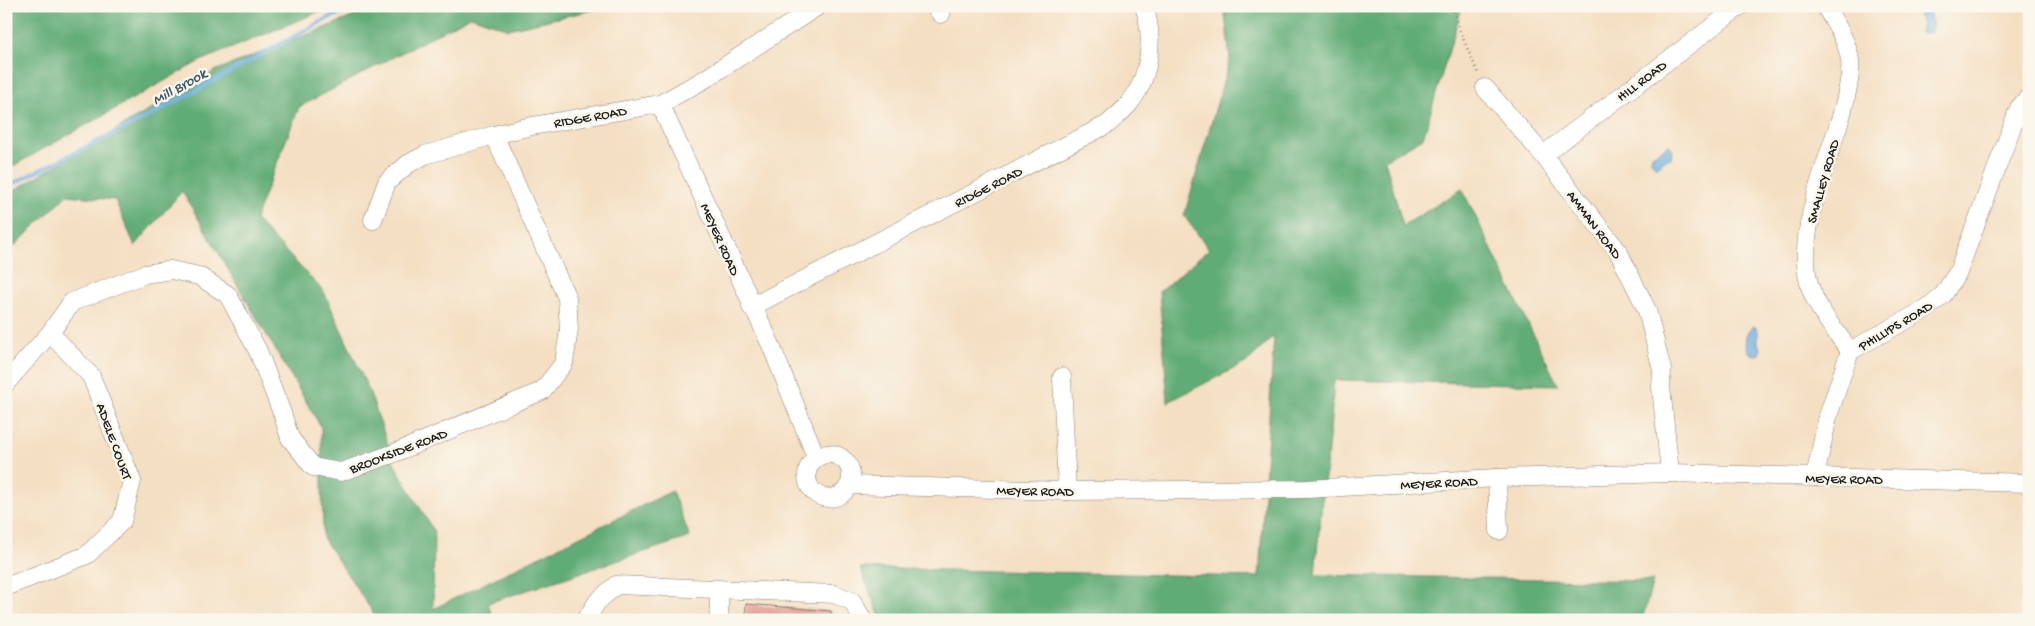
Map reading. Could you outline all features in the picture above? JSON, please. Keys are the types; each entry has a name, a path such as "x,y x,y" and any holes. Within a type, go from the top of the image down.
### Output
{"street":[{"name":"RIDGE ROAD","path":"373,220 387,182 408,164 425,155 532,126 660,104 705,79 818,6"},
{"name":"RIDGE ROAD","path":"751,307 1108,124 1128,106 1140,85 1149,60 1149,34 1144,6"},
{"name":"HILL ROAD","path":"1543,155 1740,6"},
{"name":"SMALLEY ROAD","path":"1825,6 1844,38 1851,62 1846,100 1809,222 1804,259 1810,284 1820,309 1850,351"},
{"name":"AMMAN ROAD","path":"1485,88 1543,155 1618,251 1647,310 1662,370 1661,387 1670,473"},
{"name":"PHILLIPS ROAD","path":"1816,477 1828,416 1850,351 1926,308 1943,295 1958,272 2019,108 2029,97"},
{"name":"MEYER ROAD","path":"660,104 751,307 770,343 816,457"},
{"name":"BROOKSIDE ROAD","path":"6,383 50,333 72,302 145,274 171,270 199,276 228,295 258,350 290,438 313,467 341,472 392,454 542,391 564,363 569,329 567,298 494,135"},
{"name":"ADELE COURT","path":"6,587 87,555 122,521 132,480 91,376 50,333"},
{"path":"1062,377 1067,491"},
{"path":"830,453 844,459 851,471 850,486 839,496 832,498 818,495 808,484 806,476 808,469 816,457 830,453"},
{"name":"MEYER ROAD","path":"850,486 1067,491 1307,490 1497,478 1670,473 2029,483"},
{"path":"1497,478 1499,531"},
{"path":"586,620 597,602 616,585 834,594 852,601 863,620"},
{"path":"719,589 719,620"}],"path":[{"path":"1453,6 1460,29 1485,88"}],"green space":[{"path":"6,6 333,6 198,62 6,170"},
{"path":"380,6 611,6 508,29 471,16 299,107 255,219 324,292 370,393 395,465 434,532 433,609 672,491 690,537 488,603 493,620 378,620 323,538 321,427 182,191 135,246 115,200 67,195 6,254 6,195 217,70"},
{"path":"1224,6 1467,6 1461,10 1423,138 1385,160 1403,226 1462,189 1558,385 1334,380 1315,575 1653,581 1642,620 881,620 860,568 1259,577 1274,336 1247,362 1168,402 1159,292 1209,249 1184,216 1230,59"}],"water":[{"path":"1922,9 1929,12 1933,26 1930,33 1920,33 1922,22 1918,15"},
{"path":"1669,145 1672,148 1671,158 1664,160 1659,166 1655,166 1651,161 1652,155"},
{"path":"1754,326 1758,330 1758,343 1761,348 1759,354 1755,355 1750,353 1746,345 1746,335"}],"building":[{"path":"746,604 831,611 831,620 745,620"}],"waterway":[{"name":"Mill Brook","path":"6,187 153,114 330,17 363,6"}]}
